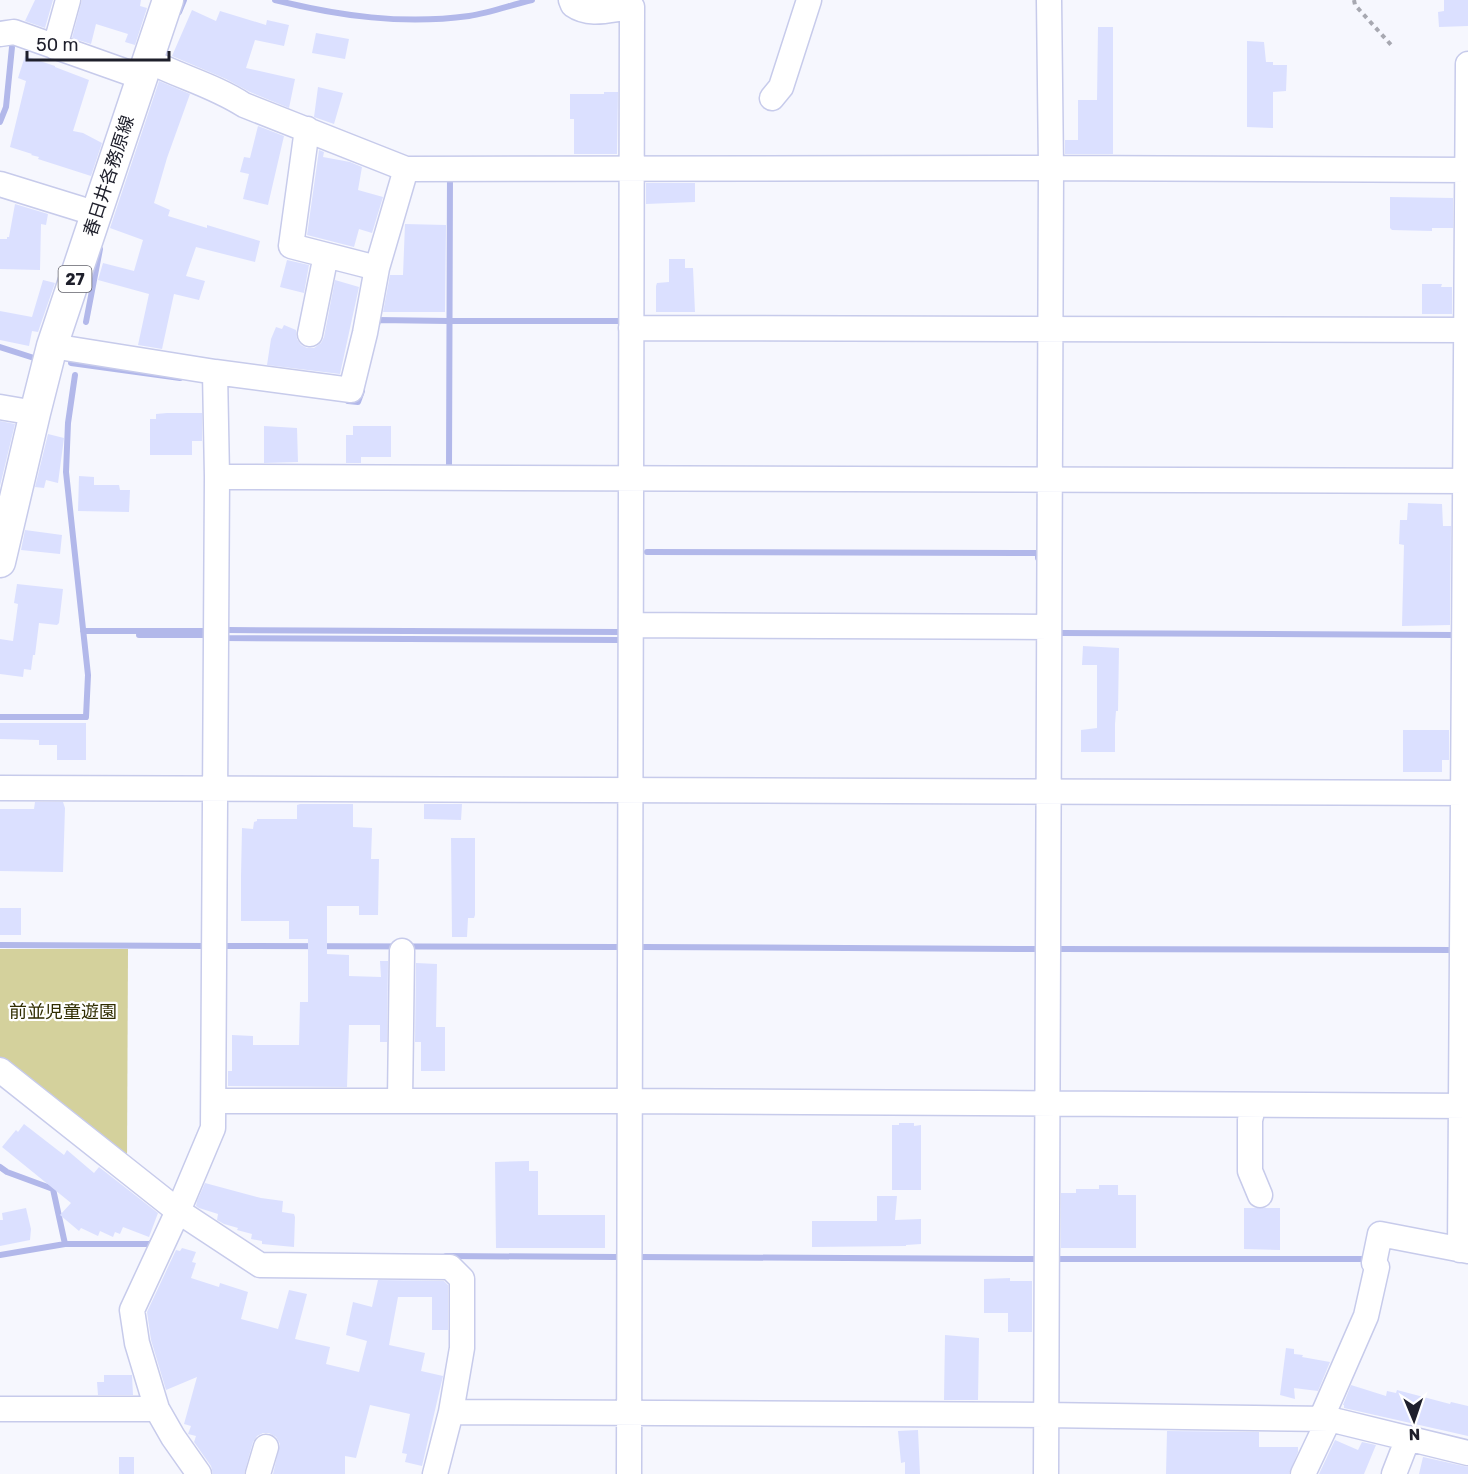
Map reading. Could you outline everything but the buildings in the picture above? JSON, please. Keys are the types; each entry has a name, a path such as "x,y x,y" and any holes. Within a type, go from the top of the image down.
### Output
{"main road":[{"name":"春日井各務原線","path":"0,562 5,516 52,346 168,0"}],"street":[{"path":"55,47 68,0"},
{"path":"571,0 573,5 581,11 591,13 632,7 629,1474"},
{"path":"772,98 781,87 809,0"},
{"path":"1046,1474 1051,168 1049,0"},
{"path":"0,34 14,32 55,47 144,69 164,69 224,92 244,105 406,169 1467,170"},
{"path":"1304,1474 1366,1316 1377,1267 1374,1263 1380,1234 1464,1251 1468,64"},
{"path":"307,129 291,246 377,268"},
{"path":"52,346 216,372 351,390 365,333 377,268 406,169"},
{"path":"0,184 97,214"},
{"path":"310,334 326,255"},
{"path":"631,328 1467,331"},
{"path":"199,1474 157,1409 137,1343 132,1310 213,1128 216,372"},
{"path":"0,407 35,413"},
{"path":"217,477 1466,481"},
{"path":"631,625 1049,627"},
{"path":"0,788 1466,793"},
{"path":"400,1101 402,951"},
{"path":"0,1070 178,1211 260,1265 450,1267 462,1279 462,1348 451,1412 435,1474"},
{"path":"213,1101 1465,1106"},
{"path":"1254,1105 1250,1120 1250,1171 1260,1195"},
{"path":"0,1409 157,1409"},
{"path":"451,1412 1325,1419 1468,1453"},
{"path":"1394,1474 1408,1438"},
{"path":"258,1474 266,1447"}],"path":[{"path":"1354,0 1355,5 1393,47"}],"green space":[{"name":"前並児童遊園","path":"0,949 128,949 127,1160 0,1060"}],"waterway":[{"path":"179,12 184,0"},
{"path":"275,0 323,11 420,20 477,15 532,0"},
{"path":"0,122 6,107 12,47"},
{"path":"449,470 450,173"},
{"path":"86,322 100,249"},
{"path":"377,325 378,320 448,321"},
{"path":"452,321 623,321"},
{"path":"0,347 34,358"},
{"path":"71,363 180,378"},
{"path":"0,717 86,717 88,675 66,472 68,423 75,375"},
{"path":"348,401 358,402 362,391"},
{"path":"647,552 1038,553 1038,558"},
{"path":"227,630 619,632"},
{"path":"83,631 204,631"},
{"path":"1062,633 1453,635"},
{"path":"139,635 205,635"},
{"path":"224,636 224,638 620,640"},
{"path":"0,945 205,946"},
{"path":"223,946 618,947"},
{"path":"642,947 1036,949"},
{"path":"1060,949 1455,950"},
{"path":"0,1167 7,1172 53,1189 65,1244"},
{"path":"0,1255 65,1244 151,1244 154,1239"},
{"path":"446,1256 616,1257"},
{"path":"640,1257 1036,1259"},
{"path":"1058,1259 1366,1259"}]}
